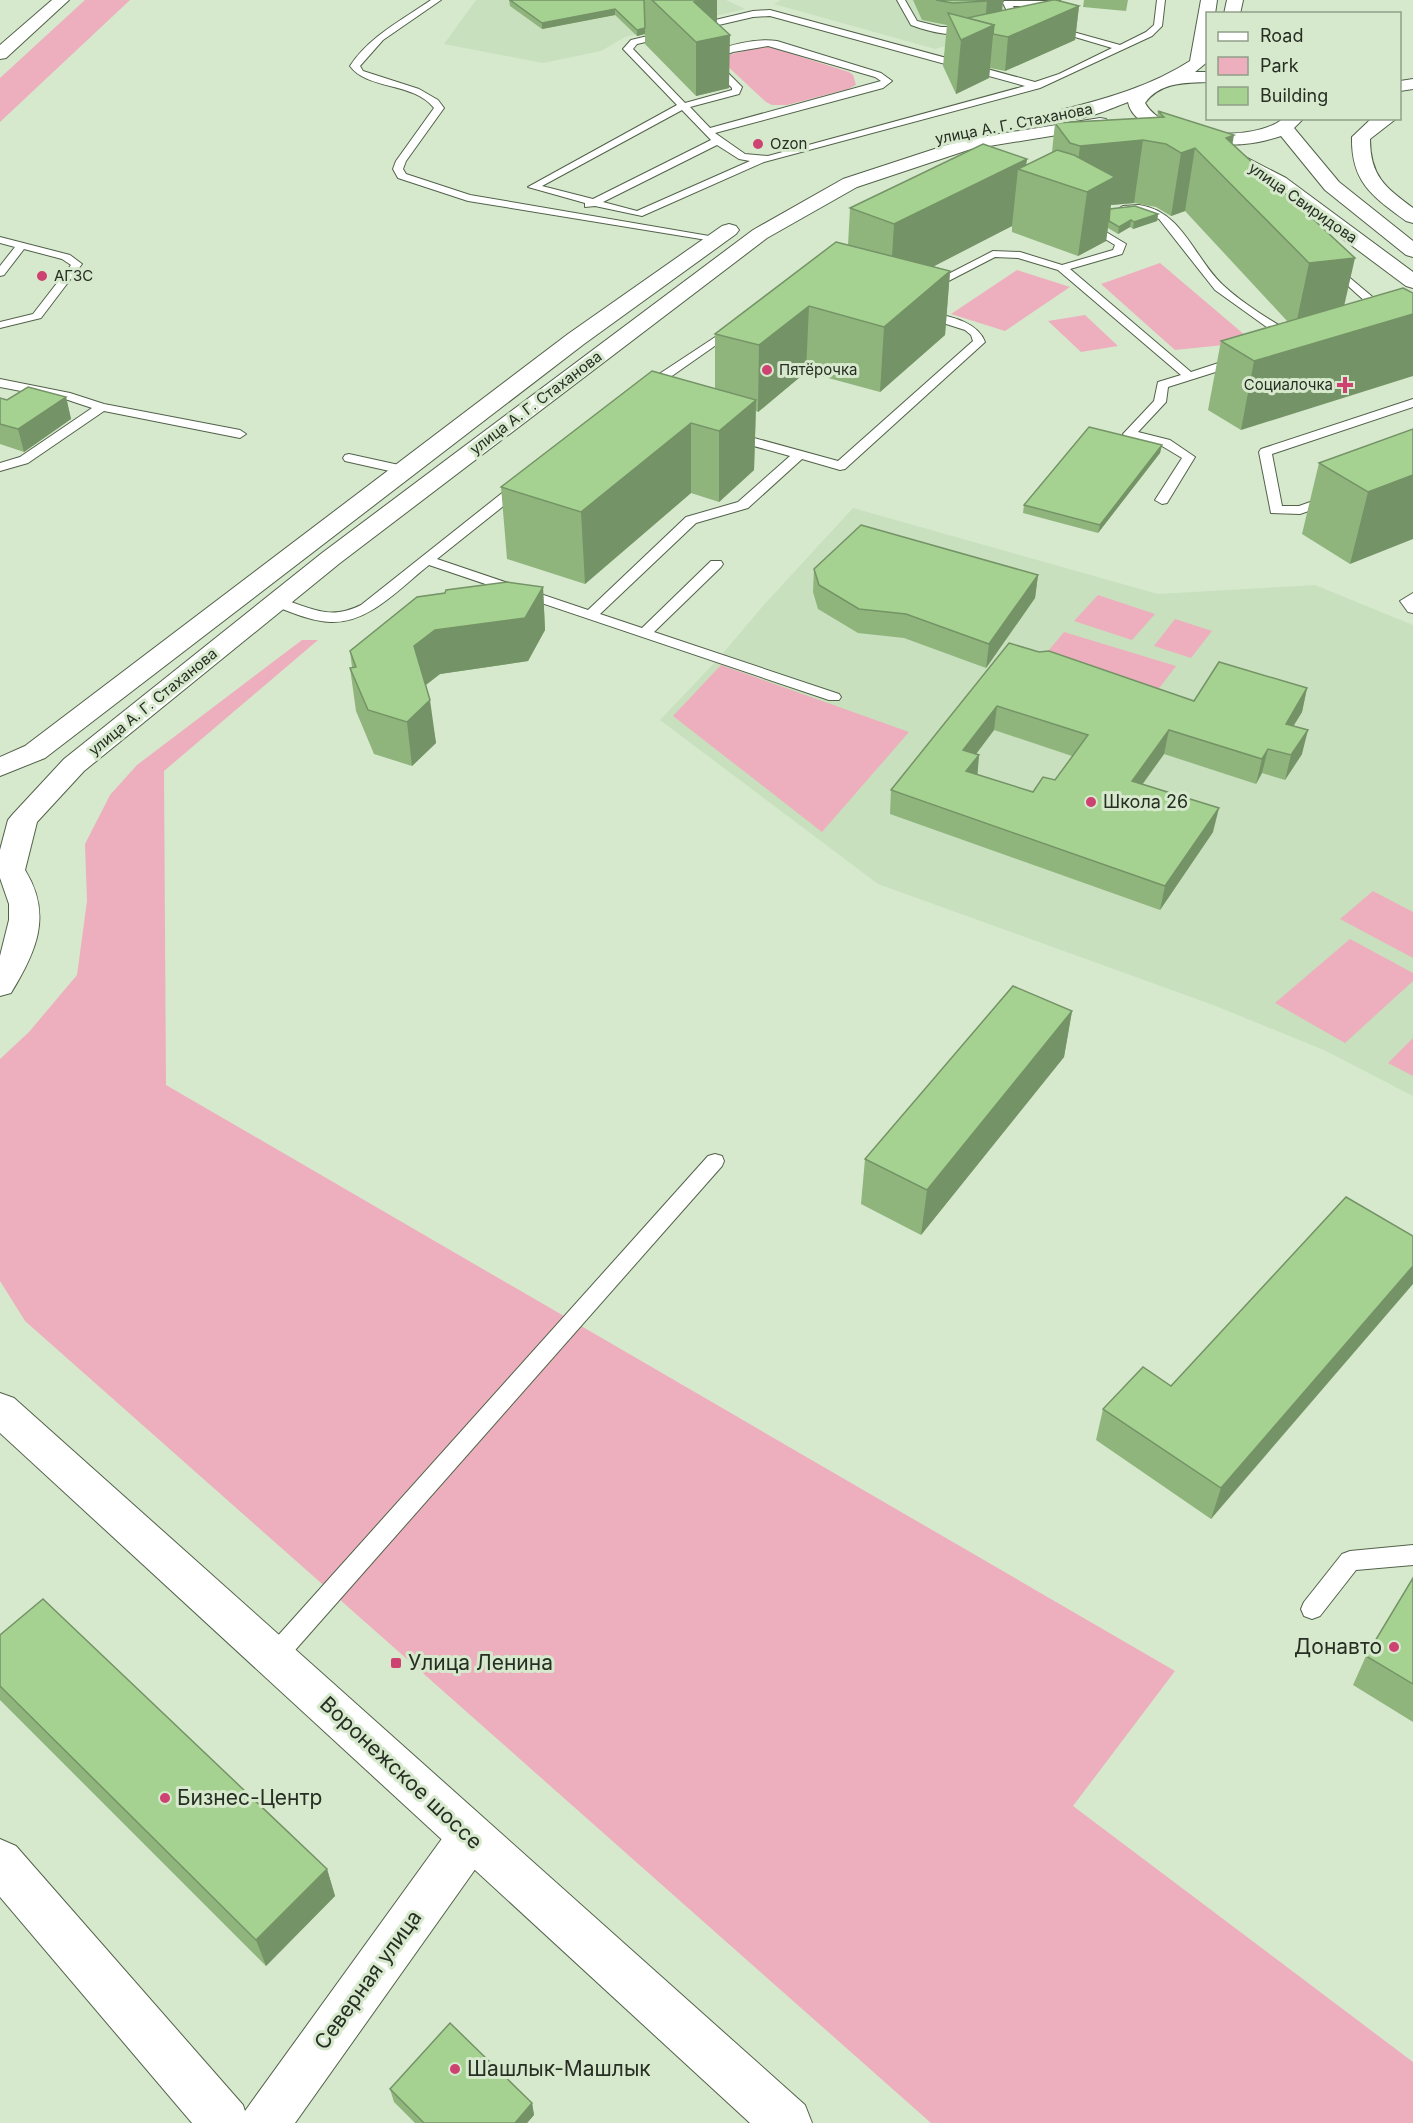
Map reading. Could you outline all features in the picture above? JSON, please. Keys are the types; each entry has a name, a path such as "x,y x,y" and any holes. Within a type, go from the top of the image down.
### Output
{"main road":[{"path":"0,54 61,0"},
{"path":"1175,78 1198,63 1206,17"},
{"path":"1175,78 1206,77"},
{"name":"улица А. Г. Стаханова","path":"0,767 35,752 576,339 744,220 830,172 954,133 1090,110 1175,78"},
{"name":"улица Свиридова","path":"1142,91 1136,103 1143,114 1234,156 1279,182 1413,282"},
{"path":"1384,120 1361,137 1361,160 1365,172 1413,217"},
{"name":"улица А. Г. Стаханова","path":"6,864 23,820 74,765 340,551 760,234 850,183 968,144 1100,123 1178,131 1225,139 1259,137 1290,124"},
{"name":"улица Свиридова","path":"1290,124 1332,186 1413,250"},
{"path":"0,985 22,942 26,916 22,891 6,864"},
{"name":"Воронежское шоссе","path":"5,1409 470,1838 787,2123"},
{"name":"Северная улица","path":"265,2123 470,1838"},
{"path":"0,1862 225,2123"}],"lane":[{"path":"437,0 375,43 358,59 355,66 360,73 425,95 436,101 439,108 401,161 398,169 402,176 468,198 716,240"},
{"path":"901,0 914,23 930,29 946,32 985,27"},
{"path":"706,132 880,86 887,81 878,75 779,44 764,43 712,55 709,59 737,87 737,91 683,106 533,187 638,214 762,159 1037,86 1140,39 1158,26 1161,0"},
{"path":"996,26 1006,24 1015,18 1006,1 1061,2"},
{"path":"1061,2 1046,26 1122,48"},
{"path":"762,159 742,157 706,132 630,52 630,45 634,42 766,10 1037,86"},
{"path":"928,56 949,50"},
{"path":"568,215 717,141"},
{"path":"1113,210 1134,208 1150,211 1164,218 1212,280 1264,322 1300,342 1289,345"},
{"path":"1062,268 1108,256 1121,248 1121,244 1084,215"},
{"path":"0,240 66,257 77,264 37,316 0,325"},
{"path":"0,273 21,246"},
{"path":"916,294 993,254 1009,252 1020,255 1062,268 1189,376"},
{"path":"1319,255 1371,301 1413,329"},
{"path":"723,433 840,466 979,342 976,333 969,328 917,311"},
{"path":"634,397 749,317"},
{"path":"1376,323 1395,318"},
{"path":"1162,500 1189,457 1166,443 1129,434 1160,402 1162,385 1256,356"},
{"path":"0,383 70,397 102,407 240,434"},
{"path":"1341,495 1300,510 1276,510 1265,452 1413,403"},
{"path":"0,467 24,460 102,407"},
{"path":"591,615 691,520 743,505 799,455"},
{"path":"349,458 403,470"},
{"path":"277,602 326,619 354,616 530,478"},
{"path":"427,560 834,698"},
{"path":"645,633 716,564"},
{"path":"1413,597 1407,601 1413,609"},
{"path":"274,1657 715,1161"},
{"path":"1312,1609 1350,1561 1413,1555"}],"shaded area":[{"path":"476,0 726,0 745,9 625,37 601,51 543,63 444,44"},
{"path":"781,0 1041,0 1036,22 935,49 774,4"},
{"name":"Школа 26","path":"853,508 1158,594 1315,585 1413,625 1413,1096 1324,1050 1213,1005 878,884 660,720 719,658 762,607"}],"green space":[{"path":"85,0 130,0 0,122 0,78"},
{"path":"760,47 770,47 849,72 853,75 856,85 787,105 772,105 722,61 724,56"},
{"path":"1160,263 1253,342 1175,350 1101,284"},
{"path":"1017,270 1070,287 1005,331 951,314"},
{"path":"1085,315 1118,346 1081,352 1048,321"},
{"path":"1098,595 1155,614 1132,640 1074,621"},
{"path":"1175,619 1212,631 1191,658 1154,646"},
{"path":"1064,632 1176,666 1157,691 1044,656"},
{"path":"302,640 318,640 164,771 166,1085 1175,1671 1073,1806 1413,2062 1413,2123 931,2123 25,1321 0,1281 0,1059 29,1032 77,975 87,901 85,844 110,795 137,765"},
{"path":"721,665 909,732 822,832 673,716"},
{"path":"1373,891 1413,912 1413,958 1340,919"},
{"path":"1350,939 1413,973 1413,981 1345,1043 1275,1003"},
{"path":"1413,1038 1413,1076 1388,1063"}],"building":[{"path":"510,0 644,0 645,28 637,30 615,9 542,23"},
{"path":"652,0 702,0 694,2 730,35 696,42"},
{"path":"936,0 992,0 953,3"},
{"path":"1053,0 1079,6 1008,37 993,34 994,25 967,18"},
{"path":"948,13 994,25 961,40"},
{"path":"1158,111 1234,135 1226,138 1355,258 1309,263 1195,148 1181,153 1166,144 1143,140 1080,146 1070,143 1055,123 1164,117"},
{"path":"983,144 1027,159 894,224 850,208"},
{"path":"1057,150 1074,155 1115,177 1087,192 1018,169"},
{"path":"1135,206 1158,214 1134,222 1131,220 1119,227 1109,221 1110,209"},
{"path":"836,242 950,271 884,327 809,306 759,345 715,334"},
{"path":"1403,288 1413,293 1413,314 1254,361 1221,341"},
{"path":"652,371 756,400 719,431 691,423 581,512 501,487"},
{"path":"28,387 66,397 18,429 0,424 0,398 7,400"},
{"path":"1089,427 1162,445 1100,525 1024,505"},
{"path":"1413,429 1413,475 1368,492 1319,463"},
{"path":"861,525 1038,575 989,644 906,614 859,609 819,585 814,569"},
{"path":"507,582 543,587 525,618 435,630 414,646 430,700 407,722 368,710 350,668 356,667 350,651 417,597 445,593 446,590"},
{"path":"1009,643 1039,652 1049,651 1194,701 1219,662 1307,688 1286,724 1308,730 1291,755 1268,749 1262,759 1169,730 1132,781 1219,808 1165,886 891,790","holes":["997,706 1088,735 1055,780 1043,777 1033,792 966,771 979,755 963,750"]},
{"path":"1013,986 1072,1011 927,1190 865,1159"},
{"path":"1346,1197 1413,1236 1413,1266 1221,1488 1103,1409 1143,1367 1171,1386"},
{"path":"1413,1578 1413,1684 1366,1656"},
{"name":"Бизнес-Центр","path":"43,1599 327,1869 256,1940 0,1686 0,1635"},
{"name":"Шашлык-Машлык","path":"450,2023 532,2103 515,2123 424,2123 390,2089"}],"place":[{"name":"Ozon","path":"758,144"},
{"name":"АГЗС","path":"42,276"},
{"name":"Пятёрочка","path":"767,370"},
{"name":"Социалочка","path":"1345,385"},
{"name":"Школа 26","path":"1091,802"},
{"name":"Донавто","path":"1394,1647"},
{"name":"Улица Ленина","path":"396,1663"},
{"name":"Бизнес-Центр","path":"165,1798"},
{"name":"Шашлык-Машлык","path":"455,2069"}]}
